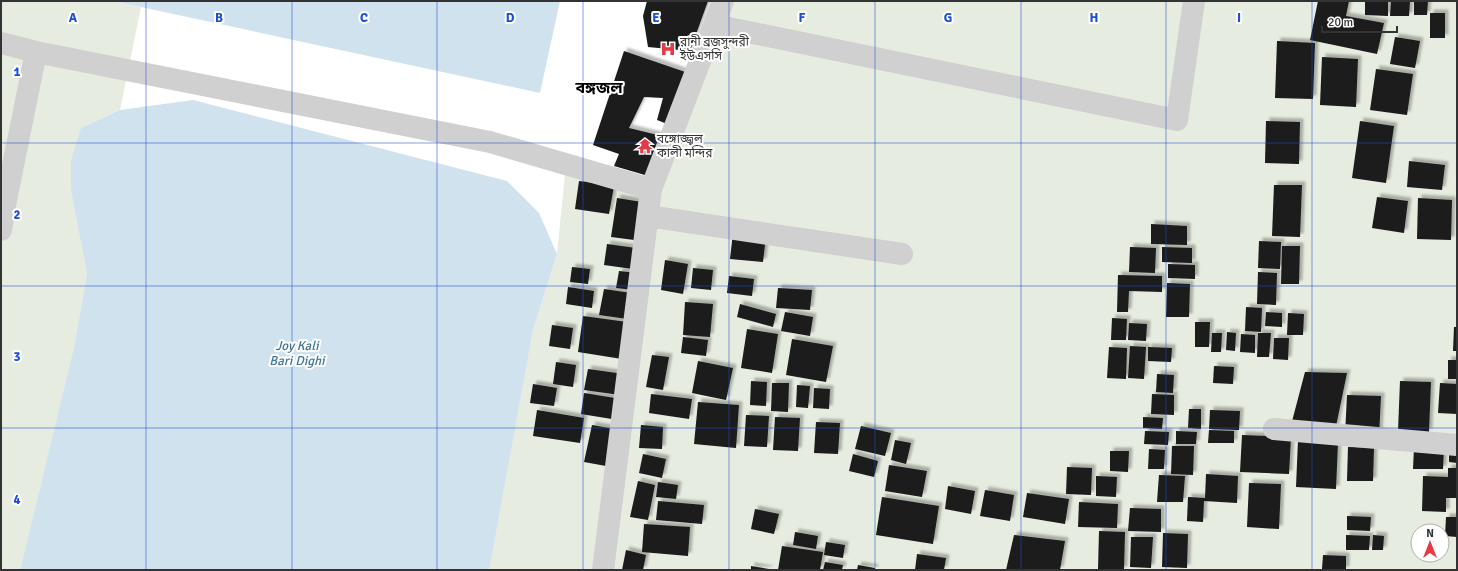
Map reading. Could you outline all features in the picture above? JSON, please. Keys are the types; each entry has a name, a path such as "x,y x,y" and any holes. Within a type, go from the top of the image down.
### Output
{"street":[{"path":"603,570 651,189 723,1"},
{"path":"714,25 1177,120 1194,1"},
{"path":"1,43 36,52 490,142 651,189"},
{"path":"1,230 36,52"},
{"path":"648,216 902,254"},
{"path":"1274,429 1457,445"}],"shaded area":[{"path":"1,1 113,1 141,7 120,110 81,128 71,191 87,274 74,347 20,570 1,570"},
{"path":"723,1 1457,1 1457,570 487,570 533,330 557,254 566,164 651,189"}],"water":[{"path":"113,1 560,1 540,93"},
{"name":"Joy Kali Bari Dighi","path":"193,100 507,181 539,213 557,254 533,330 489,570 20,570 74,347 87,274 71,191 71,161 81,128 120,110"}],"building":[{"path":"647,1 708,1 690,51 648,47 643,16"},
{"path":"1318,1 1349,1 1346,16 1384,23 1377,54 1310,40"},
{"path":"1365,1 1388,1 1388,16 1365,15"},
{"path":"1391,1 1410,1 1409,16 1390,16"},
{"path":"1414,1 1428,1 1427,15 1414,15"},
{"path":"1430,13 1445,13 1445,38 1430,38"},
{"path":"1395,37 1420,41 1415,68 1390,64"},
{"path":"1277,41 1315,43 1313,99 1275,98"},
{"path":"624,51 691,74 675,127 657,120 663,98 644,97 629,128 670,138 655,178 614,166 619,154 593,145"},
{"path":"1322,57 1358,59 1356,107 1320,105"},
{"path":"1376,69 1413,74 1407,115 1370,110"},
{"path":"1266,121 1300,122 1299,164 1265,163"},
{"path":"1360,121 1394,126 1386,183 1352,178"},
{"path":"1409,161 1445,165 1442,190 1407,187"},
{"path":"579,181 614,186 609,214 575,209"},
{"path":"1274,185 1302,185 1300,237 1272,236"},
{"path":"1377,197 1408,201 1404,233 1372,228"},
{"path":"617,198 648,203 642,241 611,237"},
{"path":"1418,198 1452,200 1451,240 1417,239"},
{"path":"1151,224 1187,226 1187,245 1151,244"},
{"path":"733,233 766,236 763,262 730,259"},
{"path":"1259,241 1281,242 1280,269 1258,268"},
{"path":"607,244 643,249 640,270 604,265"},
{"path":"1282,246 1300,246 1299,284 1281,284"},
{"path":"1130,247 1156,248 1155,273 1129,272"},
{"path":"1162,247 1192,248 1192,263 1162,262"},
{"path":"665,260 688,264 683,294 661,290"},
{"path":"1168,264 1195,265 1195,279 1168,278"},
{"path":"572,267 590,269 588,284 570,282"},
{"path":"693,268 713,270 711,290 691,288"},
{"path":"619,271 637,273 634,290 616,288"},
{"path":"1258,272 1277,273 1276,305 1257,304"},
{"path":"1118,275 1162,276 1162,292 1129,291 1128,312 1117,312"},
{"path":"729,276 754,279 752,296 727,293"},
{"path":"1167,283 1190,284 1189,317 1166,317"},
{"path":"568,287 594,291 592,308 566,304"},
{"path":"778,288 812,290 810,310 776,308"},
{"path":"604,289 631,293 627,319 599,315"},
{"path":"685,302 713,304 710,337 683,335"},
{"path":"740,304 776,314 773,327 737,317"},
{"path":"1246,307 1262,308 1261,332 1245,331"},
{"path":"785,312 813,317 810,336 781,331"},
{"path":"1266,312 1282,313 1282,327 1265,326"},
{"path":"1288,313 1304,314 1303,335 1287,335"},
{"path":"583,316 627,322 622,359 578,352"},
{"path":"1112,318 1127,319 1126,340 1111,340"},
{"path":"1195,322 1210,322 1209,347 1195,347"},
{"path":"1129,323 1147,324 1146,341 1128,340"},
{"path":"552,325 573,328 570,349 549,346"},
{"path":"1454,327 1457,327 1457,351 1453,351"},
{"path":"747,329 778,334 772,373 741,368"},
{"path":"1227,332 1236,333 1235,351 1226,350"},
{"path":"1212,333 1222,333 1221,352 1211,352"},
{"path":"1258,333 1271,333 1269,357 1257,357"},
{"path":"1241,334 1255,335 1255,353 1240,352"},
{"path":"683,337 708,340 706,356 681,353"},
{"path":"1274,338 1289,338 1288,360 1273,359"},
{"path":"792,339 833,346 826,382 786,375"},
{"path":"1130,346 1146,347 1144,379 1128,378"},
{"path":"1109,347 1127,348 1126,379 1107,378"},
{"path":"1148,347 1172,348 1171,362 1148,361"},
{"path":"652,355 669,357 663,390 646,387"},
{"path":"1448,360 1457,360 1457,379 1448,379"},
{"path":"698,361 733,368 726,400 692,393"},
{"path":"556,362 576,365 573,387 553,384"},
{"path":"1214,366 1234,367 1233,384 1213,383"},
{"path":"588,369 624,374 620,395 584,390"},
{"path":"1305,372 1347,373 1335,431 1290,429"},
{"path":"1157,374 1174,375 1173,393 1156,392"},
{"path":"751,381 767,382 766,406 750,405"},
{"path":"1400,381 1431,382 1429,432 1398,431"},
{"path":"772,383 789,383 788,412 771,411"},
{"path":"1440,383 1457,384 1457,414 1438,413"},
{"path":"533,384 557,388 554,406 530,403"},
{"path":"797,385 810,386 808,408 796,407"},
{"path":"814,388 830,389 829,409 813,408"},
{"path":"584,393 621,399 618,420 581,414"},
{"path":"651,394 692,399 689,419 649,413"},
{"path":"1152,394 1174,395 1174,415 1151,414"},
{"path":"1347,395 1381,396 1379,436 1345,435"},
{"path":"698,402 739,405 736,448 694,444"},
{"path":"1189,409 1201,409 1201,429 1188,428"},
{"path":"537,410 584,418 580,443 533,436"},
{"path":"1210,410 1240,411 1239,430 1209,429"},
{"path":"746,415 769,416 767,447 744,446"},
{"path":"775,417 800,418 798,451 773,450"},
{"path":"1143,417 1163,418 1162,429 1143,428"},
{"path":"816,422 840,423 838,454 814,453"},
{"path":"592,425 614,429 606,466 584,462"},
{"path":"641,425 663,427 662,449 639,448"},
{"path":"861,426 891,433 885,456 855,449"},
{"path":"1209,430 1234,431 1234,443 1208,443"},
{"path":"1145,431 1169,432 1168,445 1144,444"},
{"path":"1176,431 1197,432 1196,444 1176,444"},
{"path":"1242,435 1291,437 1289,474 1240,472"},
{"path":"895,440 911,443 906,464 891,460"},
{"path":"1298,440 1338,442 1336,489 1296,487"},
{"path":"1172,446 1194,446 1193,475 1171,474"},
{"path":"1348,447 1374,448 1373,481 1347,481"},
{"path":"1414,447 1444,448 1443,469 1413,469"},
{"path":"1149,449 1165,450 1164,469 1148,469"},
{"path":"1449,449 1457,450 1457,463 1449,462"},
{"path":"1110,451 1129,451 1128,472 1110,471"},
{"path":"643,454 666,459 662,478 639,473"},
{"path":"853,454 878,461 874,477 849,471"},
{"path":"889,465 927,471 922,497 885,491"},
{"path":"1067,467 1092,468 1091,495 1066,494"},
{"path":"1448,468 1457,468 1457,498 1446,498 1446,512 1422,511 1423,476 1448,477"},
{"path":"1206,474 1238,476 1237,503 1204,501 1203,522 1187,521 1188,497 1205,498"},
{"path":"1159,475 1185,476 1183,502 1157,502"},
{"path":"1096,476 1117,477 1116,497 1096,496"},
{"path":"638,481 655,485 648,520 630,517"},
{"path":"658,482 678,485 676,499 656,497"},
{"path":"1249,483 1281,484 1279,529 1247,527"},
{"path":"948,486 975,491 971,514 945,509"},
{"path":"985,490 1014,495 1010,521 980,516"},
{"path":"1027,493 1069,499 1065,524 1023,517"},
{"path":"882,497 939,506 933,544 876,535"},
{"path":"658,501 704,505 702,524 656,520"},
{"path":"1079,502 1118,504 1117,528 1078,527"},
{"path":"1130,508 1161,509 1161,532 1128,531"},
{"path":"755,509 779,514 774,534 751,529"},
{"path":"1347,516 1371,517 1370,531 1347,530"},
{"path":"1446,517 1457,517 1457,537 1450,536 1450,523 1446,523"},
{"path":"644,524 690,527 688,556 642,552"},
{"path":"1099,531 1125,532 1124,570 1098,569"},
{"path":"795,532 818,536 816,549 793,545"},
{"path":"1163,533 1188,534 1187,568 1162,567"},
{"path":"1014,535 1065,541 1060,570 1006,570"},
{"path":"1346,535 1370,536 1369,550 1346,550"},
{"path":"1373,535 1384,536 1383,550 1372,550"},
{"path":"1131,537 1153,537 1151,568 1130,567"},
{"path":"826,542 845,545 843,558 824,555"},
{"path":"782,546 823,552 820,570 778,570"},
{"path":"626,550 646,555 643,570 622,570"},
{"path":"917,554 946,558 944,570 915,570"},
{"path":"1323,555 1346,556 1346,570 1322,569"},
{"path":"825,562 843,565 842,570 823,570"},
{"path":"858,565 875,568 875,570 857,570"},
{"path":"751,566 769,569 769,570 751,570"}],"place":[{"name":"রানী ব্রজসুন্দরী ইউএসসি","path":"668,49"},
{"name":"বঙ্গোজ্জ্বল কালী মন্দির","path":"645,146"}],"district":[{"name":"বঙ্গজল","path":"599,87"}]}
